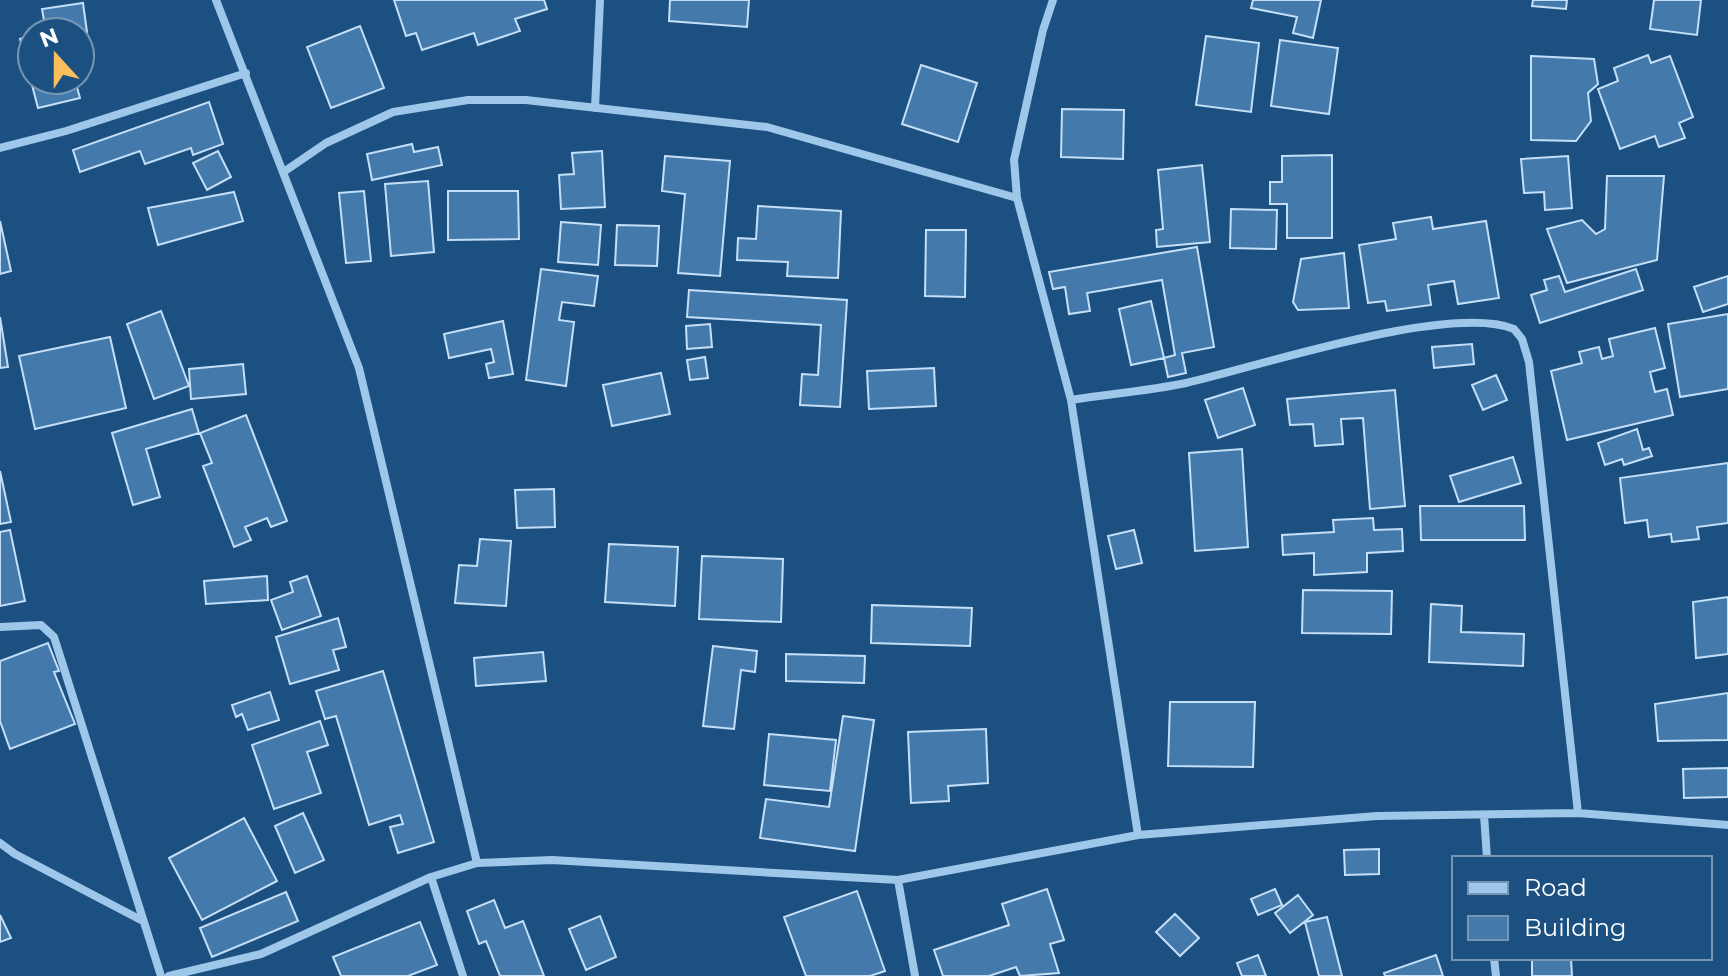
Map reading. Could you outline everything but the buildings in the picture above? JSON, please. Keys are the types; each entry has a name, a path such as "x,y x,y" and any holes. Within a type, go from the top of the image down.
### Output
{"street":[{"path":"216,0 359,368 477,863"},
{"path":"595,108 600,0"},
{"path":"1053,0 1043,30 1014,160 1017,198 1071,400 1138,835"},
{"path":"0,148 66,131 246,73"},
{"path":"285,171 326,143 393,112 468,100 526,100 767,127 1017,198"},
{"path":"1071,400 1182,384 1422,326 1476,321 1514,329 1522,339 1529,362 1578,813"},
{"path":"0,627 41,625 54,637 66,667 141,920 161,976"},
{"path":"169,976 261,954 431,877 477,863 552,860 898,880 1138,835 1377,816 1578,813 1728,825"},
{"path":"1484,815 1487,856"},
{"path":"0,843 56,877 141,920"},
{"path":"431,877 463,976"},
{"path":"898,880 915,976"}]}
